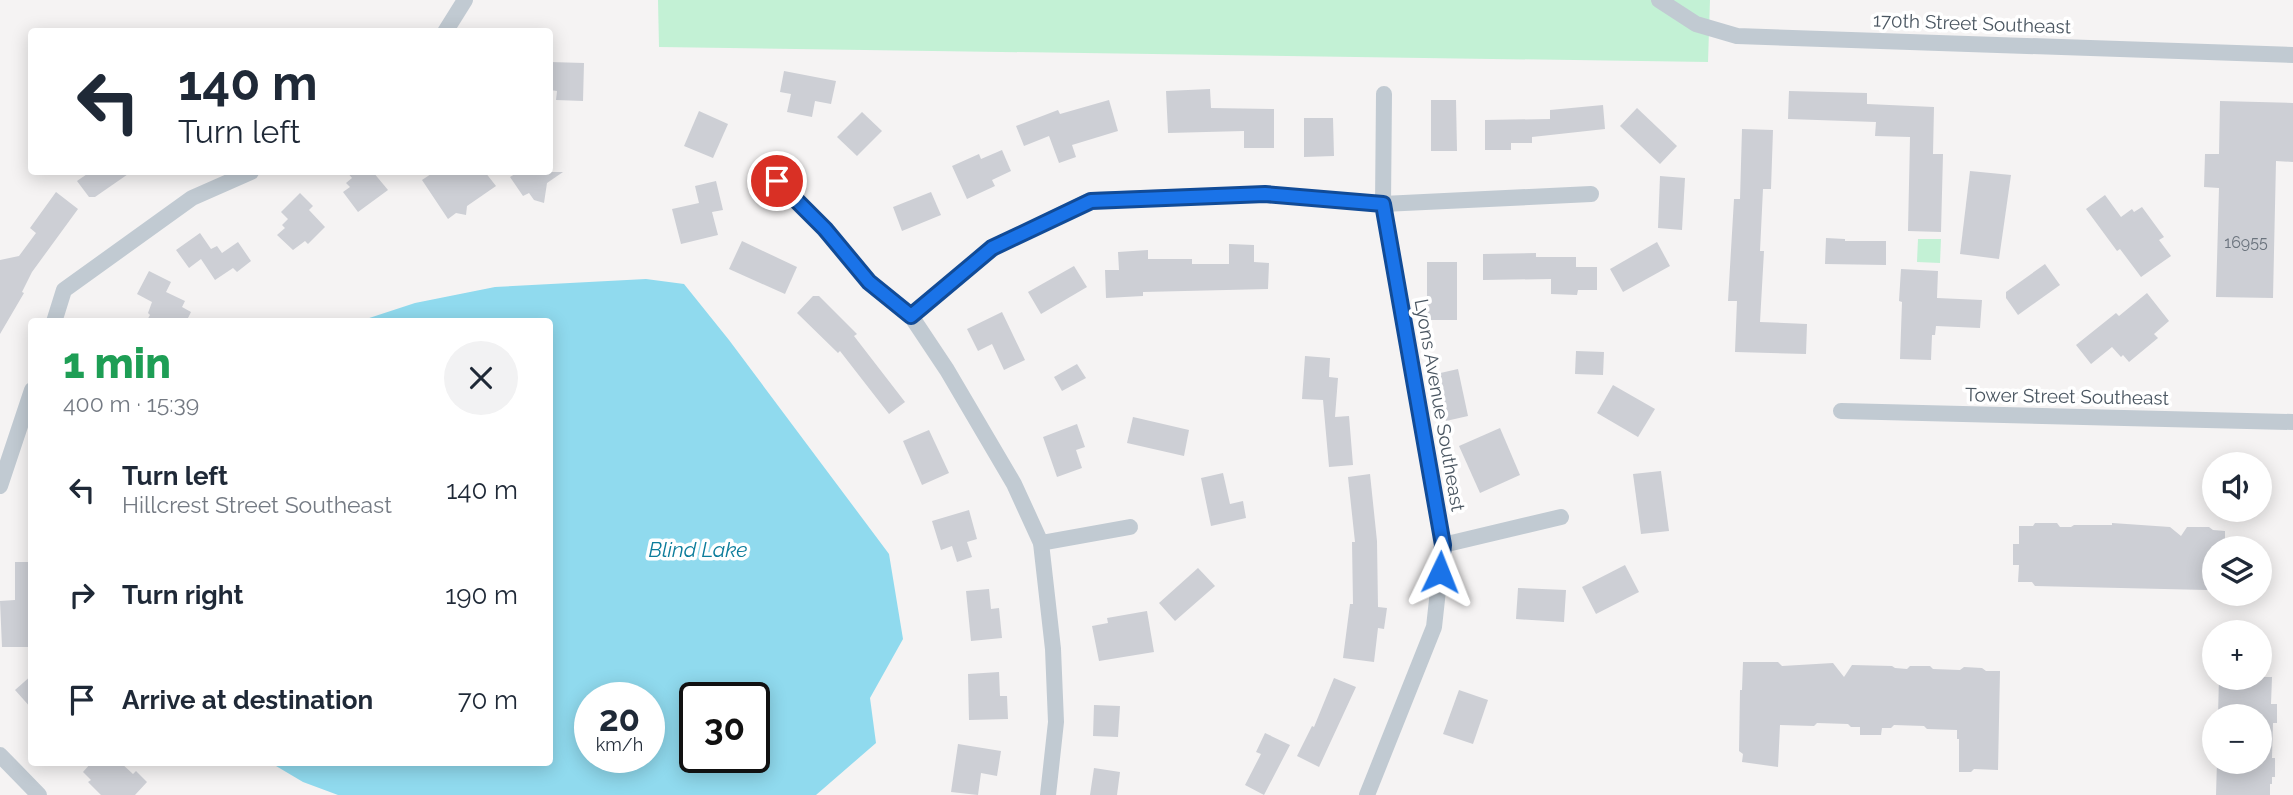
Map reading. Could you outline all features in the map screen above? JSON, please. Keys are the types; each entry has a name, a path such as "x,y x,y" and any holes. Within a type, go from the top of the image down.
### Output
{"street":[{"path":"447,28 464,0"},
{"name":"170th Street Southeast","path":"1659,0 1696,24 1737,36 2293,55"},
{"name":"Lyons Avenue Southeast","path":"1367,795 1434,627 1443,545 1383,204 1384,94"},
{"path":"55,318 64,290 192,198 244,175"},
{"path":"777,181 825,229 869,282 911,316 947,369 1014,484 1041,543 1053,649 1056,722 1048,795"},
{"path":"911,316 992,248 1091,201 1265,194 1383,204 1591,194"},
{"path":"0,486 28,402"},
{"name":"Tower Street Southeast","path":"1841,411 2293,422"},
{"path":"1443,545 1561,517"},
{"path":"1041,543 1130,527"},
{"path":"0,755 39,795"}],"green space":[{"path":"658,0 1710,0 1708,62 659,47"},
{"path":"1918,239 1941,239 1940,263 1917,262"}],"water":[{"name":"Blind Lake","path":"646,279 684,284 889,554 903,639 870,698 876,743 816,795 338,795 303,782 276,766 553,766 553,318 369,318 415,303 495,287"}],"building":[{"path":"553,62 584,63 583,101 556,100 557,91 553,90"},
{"path":"784,71 836,81 831,104 815,101 812,117 787,112 791,94 780,92"},
{"path":"1210,89 1211,108 1274,109 1274,148 1244,148 1244,131 1168,133 1166,91"},
{"path":"1789,91 1867,93 1867,104 1934,107 1933,154 1943,154 1941,232 1908,231 1910,137 1875,136 1876,122 1788,119"},
{"path":"1109,100 1118,131 1072,145 1076,157 1059,163 1049,136 1024,146 1016,126 1058,110 1060,114"},
{"path":"1431,100 1456,100 1457,151 1431,151"},
{"path":"2220,101 2293,103 2293,162 2276,161 2273,298 2216,297 2219,188 2204,187 2205,154 2219,154"},
{"path":"1603,105 1605,129 1532,137 1532,143 1511,143 1511,150 1485,150 1485,120 1550,119 1550,110"},
{"path":"1637,108 1677,146 1660,164 1620,126"},
{"path":"699,111 728,124 713,158 684,146"},
{"path":"862,112 882,131 857,156 837,137"},
{"path":"1304,118 1333,118 1334,156 1304,157"},
{"path":"1742,129 1773,130 1771,189 1763,189 1760,251 1764,251 1760,322 1807,324 1806,354 1735,352 1737,301 1728,301 1734,199 1740,199"},
{"path":"1002,150 1011,171 992,180 995,186 967,199 952,166 979,154 981,159"},
{"path":"1970,171 2011,175 1999,259 1960,254"},
{"path":"563,172 547,183 544,203 534,200 529,193 523,196 510,177"},
{"path":"86,175 127,175 95,197 89,197 77,181"},
{"path":"350,175 376,175 388,190 358,212 343,192 350,187 346,183 352,178"},
{"path":"430,175 487,175 496,186 467,206 466,215 456,213 448,219 422,180"},
{"path":"1660,176 1685,178 1682,230 1658,228"},
{"path":"716,181 723,210 712,212 718,235 681,244 672,209 699,203 695,186"},
{"path":"56,192 78,209 32,272 22,292 24,293 0,334 0,260 19,256 36,233 30,228"},
{"path":"931,192 941,215 902,231 893,207"},
{"path":"300,193 313,206 309,210 325,227 308,244 305,241 293,250 277,235 285,228 282,225 288,219 281,212"},
{"path":"2105,195 2121,217 2132,209 2134,212 2142,207 2164,237 2159,240 2171,256 2141,277 2120,249 2117,251 2086,209"},
{"path":"200,233 211,249 217,246 222,253 238,242 251,261 237,272 233,268 215,280 201,259 189,268 176,250"},
{"path":"1826,238 1886,241 1886,265 1825,264"},
{"path":"742,241 797,267 785,294 729,269"},
{"path":"1657,242 1670,266 1623,292 1610,269"},
{"path":"1229,244 1254,245 1254,262 1269,263 1268,289 1143,292 1143,296 1106,298 1105,270 1119,270 1118,252 1148,250 1148,259 1192,259 1192,264 1229,264"},
{"path":"1536,253 1536,257 1576,257 1576,267 1597,267 1597,290 1578,290 1577,295 1551,294 1551,279 1483,280 1483,254"},
{"path":"1427,262 1457,262 1457,320 1427,320"},
{"path":"2045,264 2060,285 2018,315 2006,298 2006,292"},
{"path":"1074,266 1087,287 1041,314 1028,292"},
{"path":"1901,269 1938,271 1937,298 1982,300 1980,328 1936,326 1935,335 1932,335 1931,360 1900,359"},
{"path":"149,271 171,282 166,292 185,301 182,307 191,312 188,318 148,318 152,302 137,294"},
{"path":"2147,293 2169,321 2154,334 2158,338 2129,362 2112,347 2091,364 2076,345 2116,313 2119,316"},
{"path":"813,296 819,296 857,334 854,336 905,402 889,414 840,351 838,353 797,313"},
{"path":"1002,312 1025,360 1004,370 992,344 978,351 967,329"},
{"path":"1576,351 1604,352 1603,375 1575,374"},
{"path":"1305,356 1330,358 1329,377 1338,378 1335,417 1349,416 1353,465 1329,467 1323,400 1302,399"},
{"path":"1077,364 1086,378 1062,391 1054,377"},
{"path":"1458,369 1468,416 1446,421 1436,374"},
{"path":"1613,385 1655,409 1638,437 1597,413"},
{"path":"1133,417 1189,430 1184,456 1127,443"},
{"path":"1077,424 1085,447 1076,450 1082,468 1057,477 1043,437"},
{"path":"1500,428 1520,475 1480,493 1459,446"},
{"path":"929,430 949,473 922,485 903,441"},
{"path":"1661,471 1669,531 1641,534 1633,474"},
{"path":"1223,473 1230,504 1243,501 1246,518 1211,526 1201,478"},
{"path":"1370,474 1377,541 1378,607 1387,608 1384,629 1378,628 1374,662 1343,658 1350,604 1353,604 1352,542 1355,542 1348,477"},
{"path":"969,510 977,539 967,542 972,557 957,562 952,546 941,550 932,521"},
{"path":"2035,523 2057,523 2060,527 2071,527 2112,523 2170,527 2181,536 2187,527 2209,527 2225,531 2225,536 2202,536 2202,590 2035,586 2032,582 2018,582 2019,565 2013,565 2013,544 2019,544 2019,526 2033,526"},
{"path":"15,562 28,562 28,647 2,647 0,601 15,600"},
{"path":"1625,565 1639,592 1596,614 1582,587"},
{"path":"1198,568 1215,586 1175,621 1159,603"},
{"path":"1518,588 1566,590 1564,622 1516,619"},
{"path":"989,589 991,609 999,608 1002,638 971,641 966,591"},
{"path":"1147,611 1154,652 1099,661 1092,626 1108,623 1107,618"},
{"path":"1743,662 1778,662 1782,666 1833,663 1844,677 1852,665 1907,669 1910,666 1930,666 1933,669 1960,670 1964,667 2000,671 1998,770 1974,769 1971,772 1959,772 1957,730 1894,725 1891,728 1882,728 1881,735 1860,735 1860,727 1851,727 1848,724 1780,725 1778,767 1742,762 1743,754 1739,751"},
{"path":"999,672 1000,696 1007,696 1008,719 969,720 968,674"},
{"path":"1334,678 1356,687 1319,767 1297,756 1312,726 1314,727"},
{"path":"28,679 28,705 15,690"},
{"path":"1459,690 1488,700 1473,744 1443,734"},
{"path":"2219,690 2272,690 2271,704 2218,704"},
{"path":"2272,704 2277,704 2277,723 2273,723 2272,758"},
{"path":"1094,705 1120,706 1118,737 1093,736"},
{"path":"1265,733 1290,745 1264,795 1245,785 1261,754 1256,752"},
{"path":"958,744 1001,751 997,776 981,773 978,795 951,792"},
{"path":"2272,758 2275,758 2275,777 2272,777 2270,784 2270,795 2216,795 2217,774 2272,774"},
{"path":"88,766 124,766 133,774 136,771 147,782 135,795 101,795 88,782 91,780 83,772"},
{"path":"1094,768 1120,772 1117,795 1090,795"}],"route":[{"path":"777,181 825,229 869,282 911,316 992,248 1091,201 1265,194 1383,204 1443,545 1440,572"}]}
